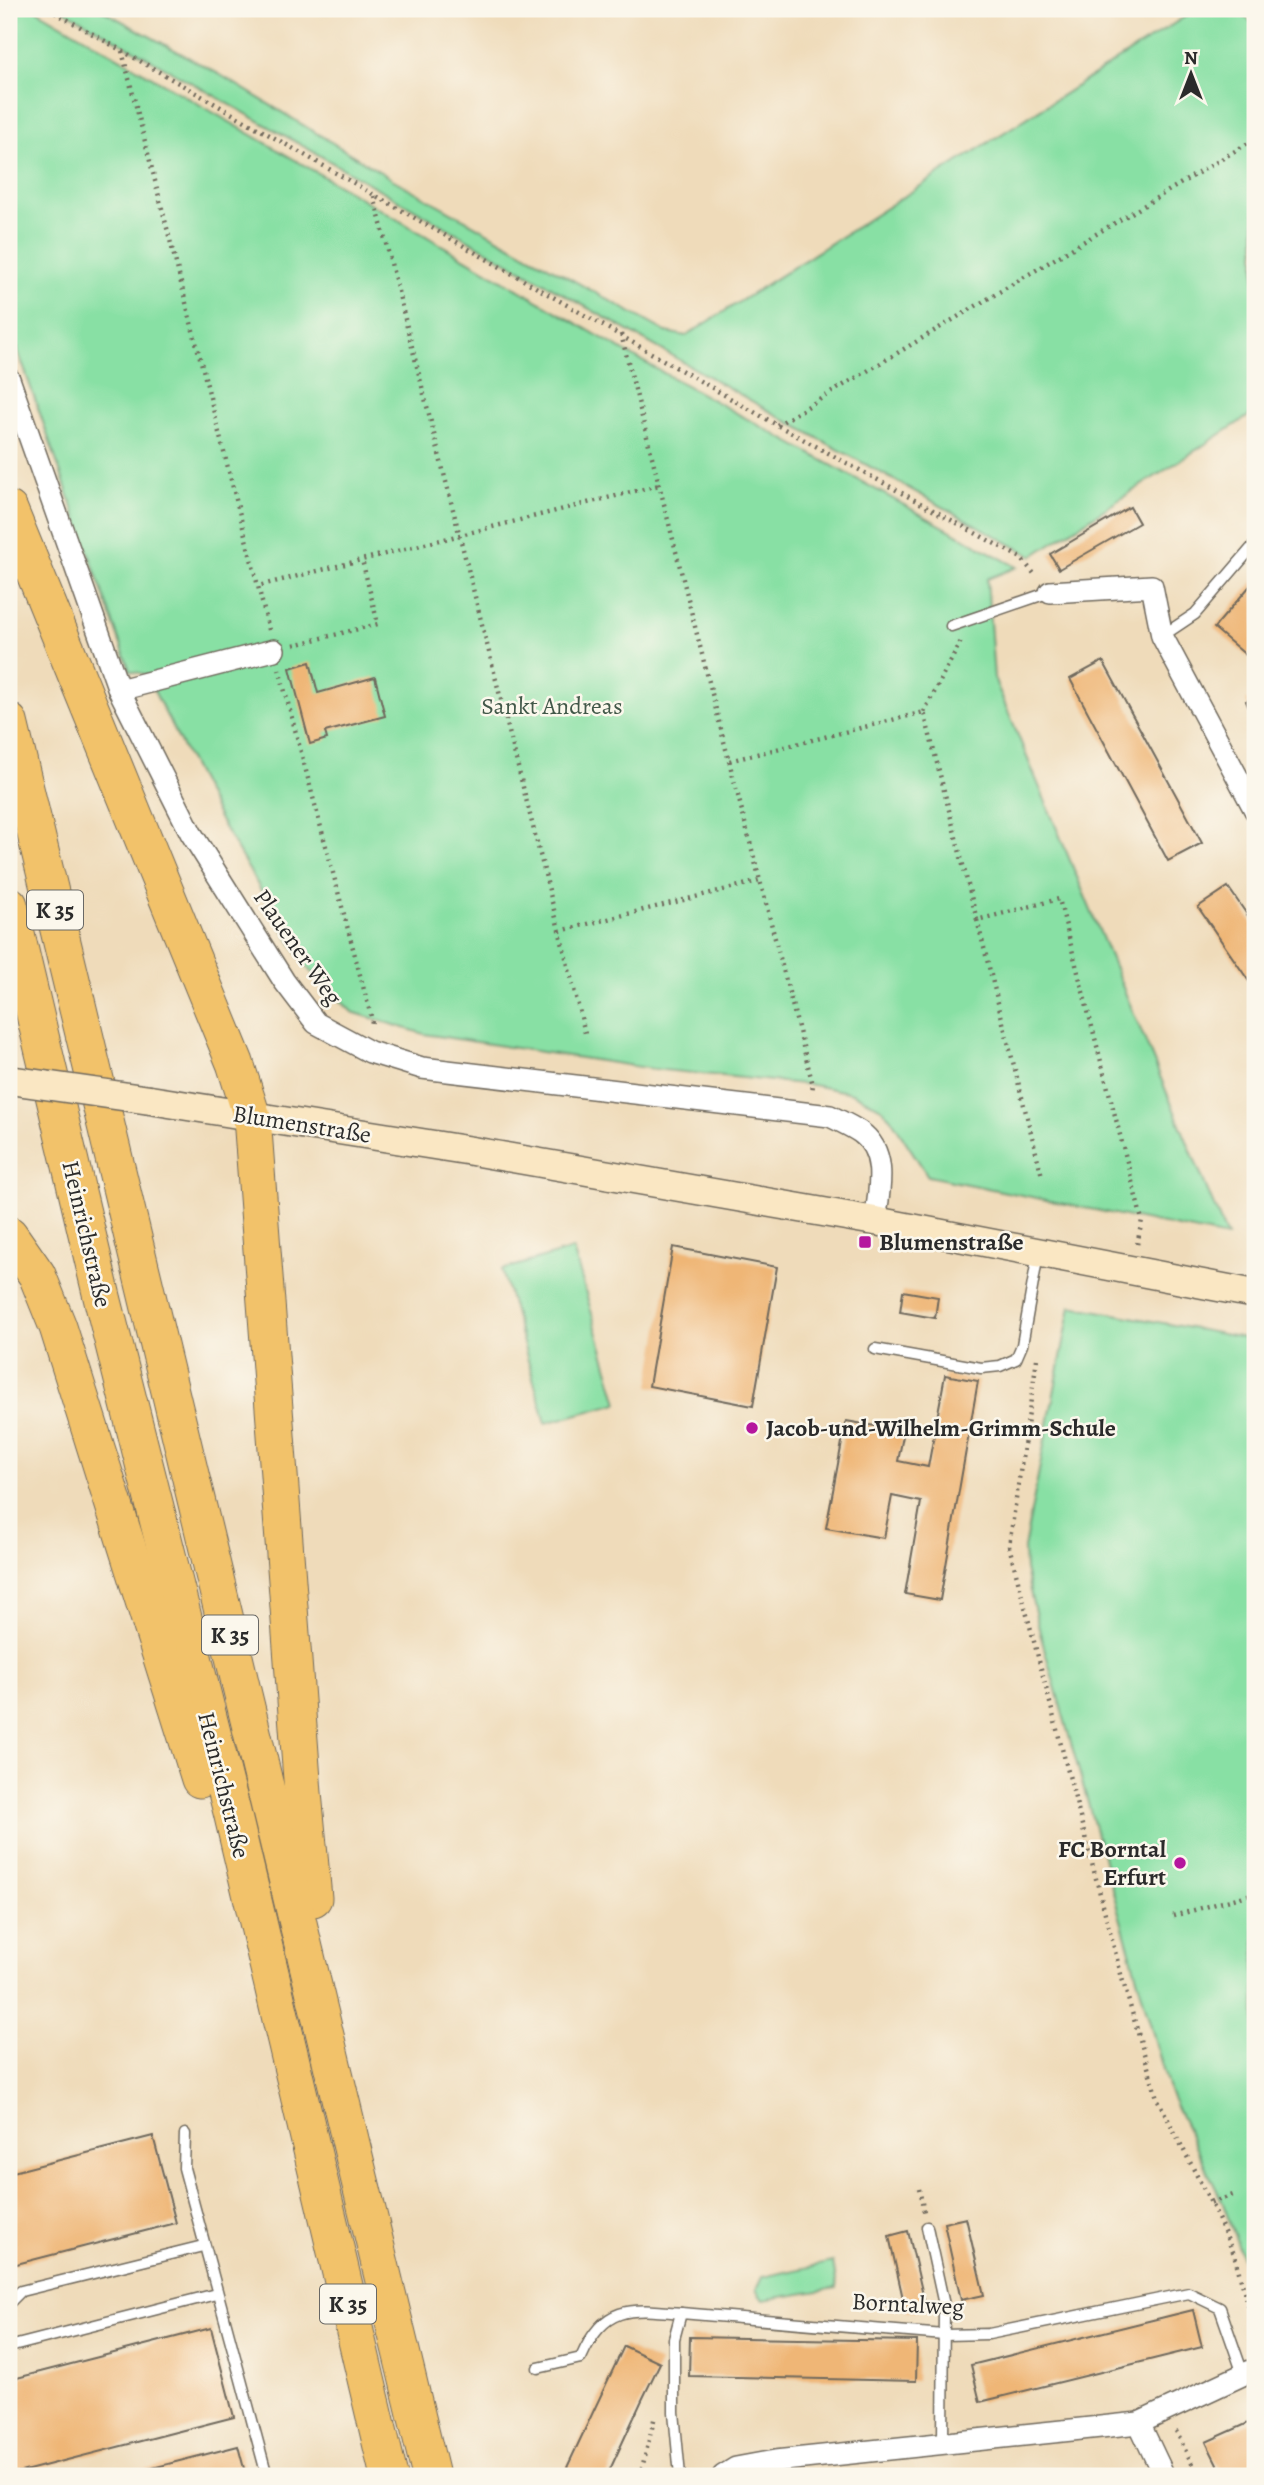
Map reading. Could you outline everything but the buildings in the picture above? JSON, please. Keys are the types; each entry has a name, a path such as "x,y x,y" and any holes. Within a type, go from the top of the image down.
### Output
{"highway":[{"path":"9,510 234,1063 252,1117 303,1793 316,1927 316,1989"},
{"name":"Heinrichstraße","path":"9,722 316,1989 431,2476"},
{"name":"Heinrichstraße","path":"9,905 105,1311 232,1812 389,2476"},
{"path":"9,1235 37,1275 58,1327 202,1786 232,1812"}],"street":[{"name":"Plauener Weg","path":"9,379 119,690 191,833 284,981 316,1023 370,1052 422,1068 830,1116 863,1133 878,1153 881,1184 875,1221"},
{"path":"1050,592 1152,586 1162,636 1253,801"},
{"path":"119,690 274,650"},
{"name":"Blumenstraße","path":"9,1080 472,1151 875,1221 1255,1294"},
{"name":"Borntalweg","path":"723,2476 736,2468 775,2461 1139,2423 1249,2372"},
{"path":"1139,2423 1164,2476"}],"lane":[{"path":"1162,636 1195,614 1255,544"},
{"path":"951,626 1050,592"},
{"path":"875,1349 981,1368 1000,1366 1016,1359 1022,1345 1038,1251"},
{"path":"185,2134 184,2168 267,2476"},
{"path":"927,2227 944,2305 943,2442"},
{"path":"9,2303 21,2291 203,2246"},
{"name":"Borntalweg","path":"538,2368 581,2358 591,2335 612,2315 644,2309 944,2335 989,2334 1189,2293 1220,2308 1249,2372"},
{"path":"9,2344 216,2294"},
{"path":"680,2476 674,2412 674,2339 681,2313"}],"path":[{"path":"49,9 777,425 1021,558 1050,592"},
{"path":"122,51 274,650 372,1020 370,1052"},
{"path":"777,425 1255,139"},
{"path":"374,195 585,1033"},
{"path":"621,334 813,1085 810,1114"},
{"path":"258,586 659,485"},
{"path":"274,650 378,624 362,560"},
{"path":"988,615 962,639 924,712 1042,1176"},
{"path":"729,761 924,712"},
{"path":"560,932 759,881"},
{"path":"977,920 1059,899 1142,1220 1132,1270"},
{"path":"1039,1346 1009,1546 1122,1978 1157,2098 1234,2254 1255,2330"},
{"path":"1173,1916 1255,1893"},
{"path":"1211,2203 1236,2194"},
{"path":"640,2476 659,2405 674,2412"}],"green space":[{"name":"Sankt Andreas","path":"9,9 35,9 638,359 1017,567 987,579 994,678 1227,1237 928,1176 890,1117 878,1106 852,1093 813,1085 653,1069 424,1034 352,1012 304,964 221,822 156,695 149,675 130,671 9,325"},
{"path":"62,9 100,9 219,74 392,179 666,332 686,336 1197,9 1235,9 1255,25 1255,412 1032,556 785,420"},
{"path":"573,1249 618,1403 546,1423 502,1270"},
{"name":"FC Borntal Erfurt","path":"1071,1306 1255,1340 1255,2305 1222,2201 1170,2094 1040,1633 1025,1570 1024,1548"},
{"path":"833,2262 837,2288 763,2300 756,2290 762,2277"}],"place":[{"name":"Blumenstraße","path":"865,1242"},
{"name":"Jacob-und-Wilhelm-Grimm-Schule","path":"752,1428"},
{"name":"FC Borntal Erfurt","path":"1180,1863"}]}
